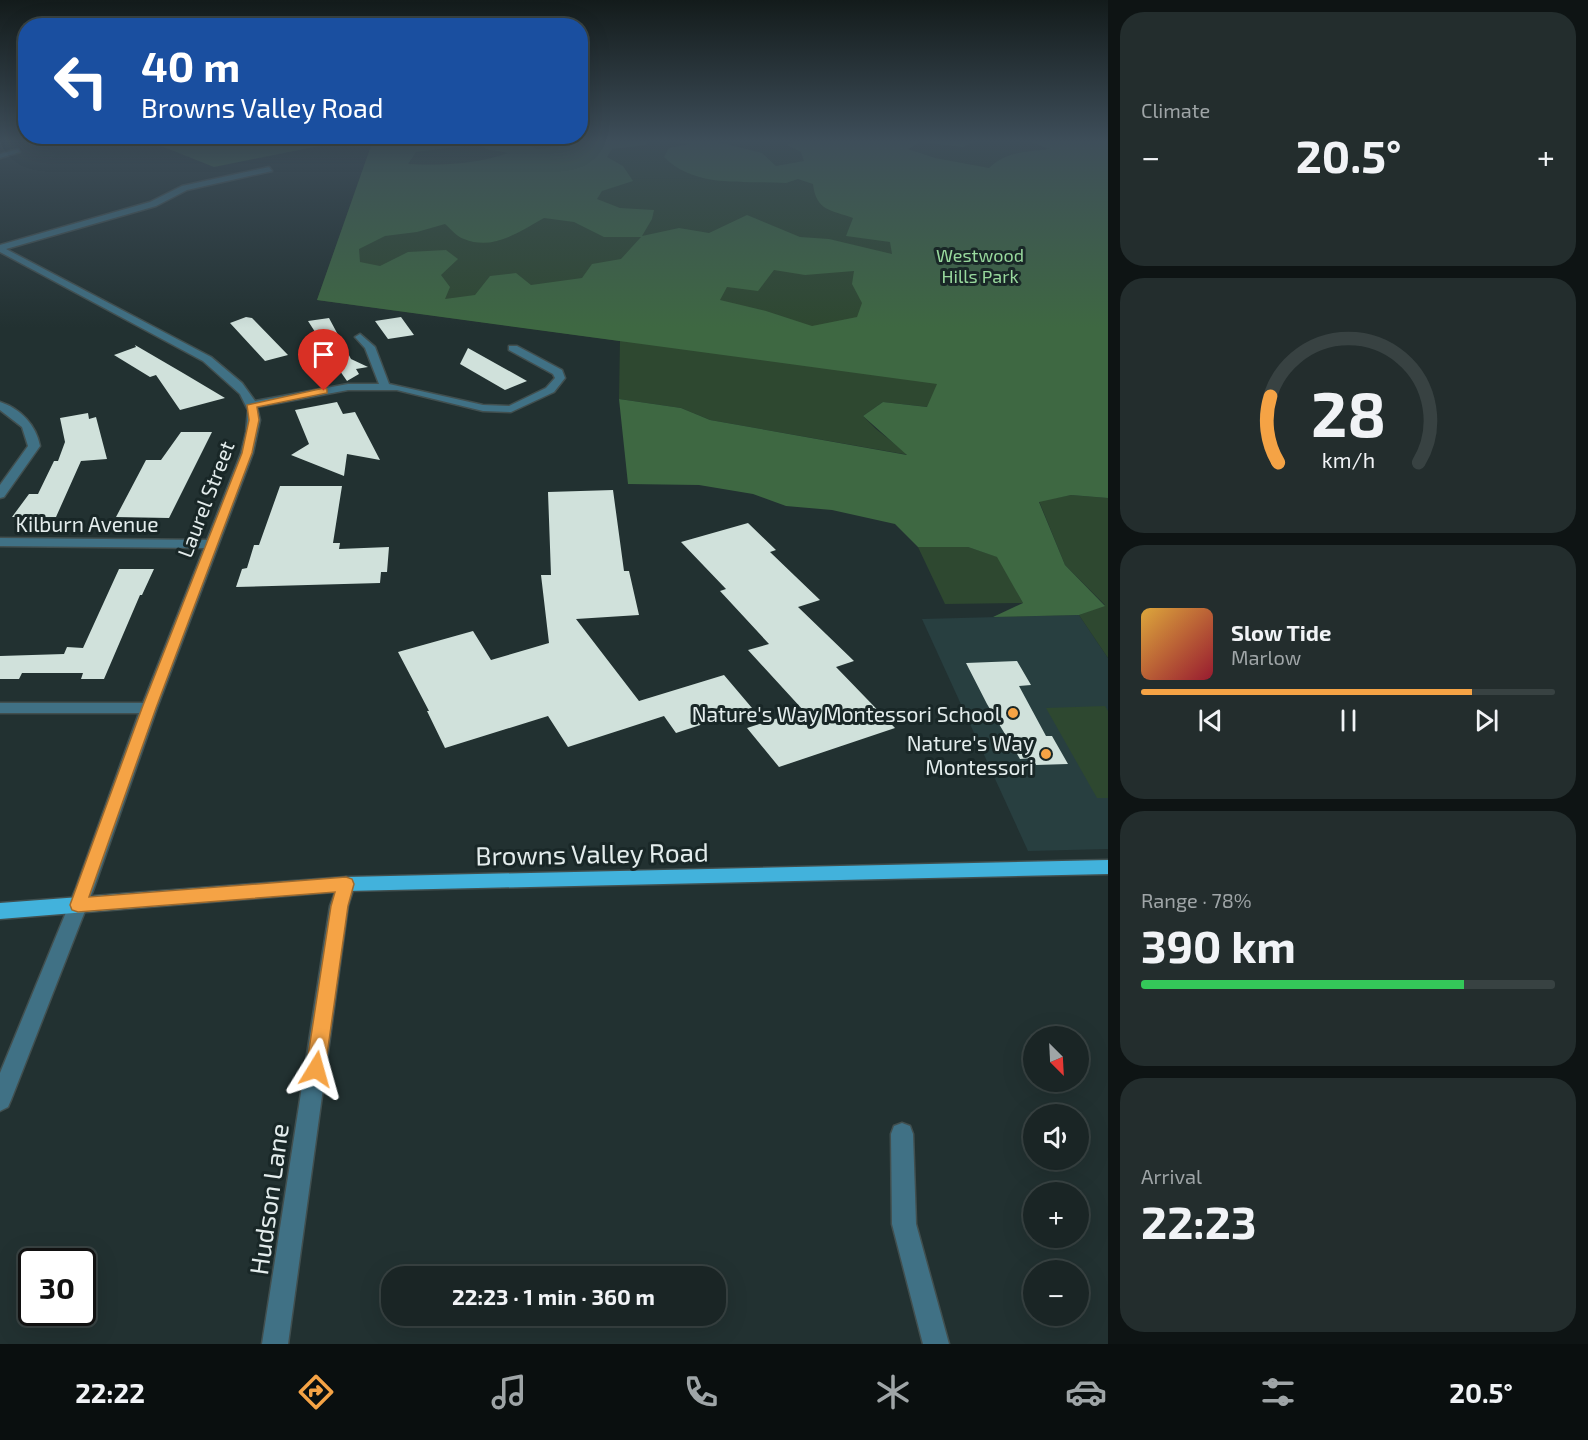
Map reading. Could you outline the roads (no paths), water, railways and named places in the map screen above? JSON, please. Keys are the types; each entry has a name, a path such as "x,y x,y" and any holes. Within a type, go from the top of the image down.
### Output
{"main road":[{"name":"Browns Valley Road","path":"0,911 81,896 346,884 1108,867"}],"street":[{"path":"0,248 156,203"},
{"path":"0,248 207,359 234,380 252,405 332,389 397,387 483,408 512,409 550,390 560,378 558,372 513,348"},
{"path":"360,337 370,347 385,387"},
{"path":"0,405 24,421 32,432 34,446 0,494"},
{"name":"Laurel Street","path":"0,1101 81,896 210,544 247,453 254,420 252,405"},
{"name":"Kilburn Avenue","path":"0,542 210,544"},
{"path":"0,708 149,708"},
{"name":"Hudson Lane","path":"275,1344 339,906 346,884"},
{"path":"902,1134 904,1224 936,1344"}],"place":[{"name":"Nature's Way Montessori School","path":"1013,713"},
{"name":"Nature's Way Montessori","path":"1046,754"}],"park label":[{"name":"Westwood Hills Park","path":"980,265"}]}
